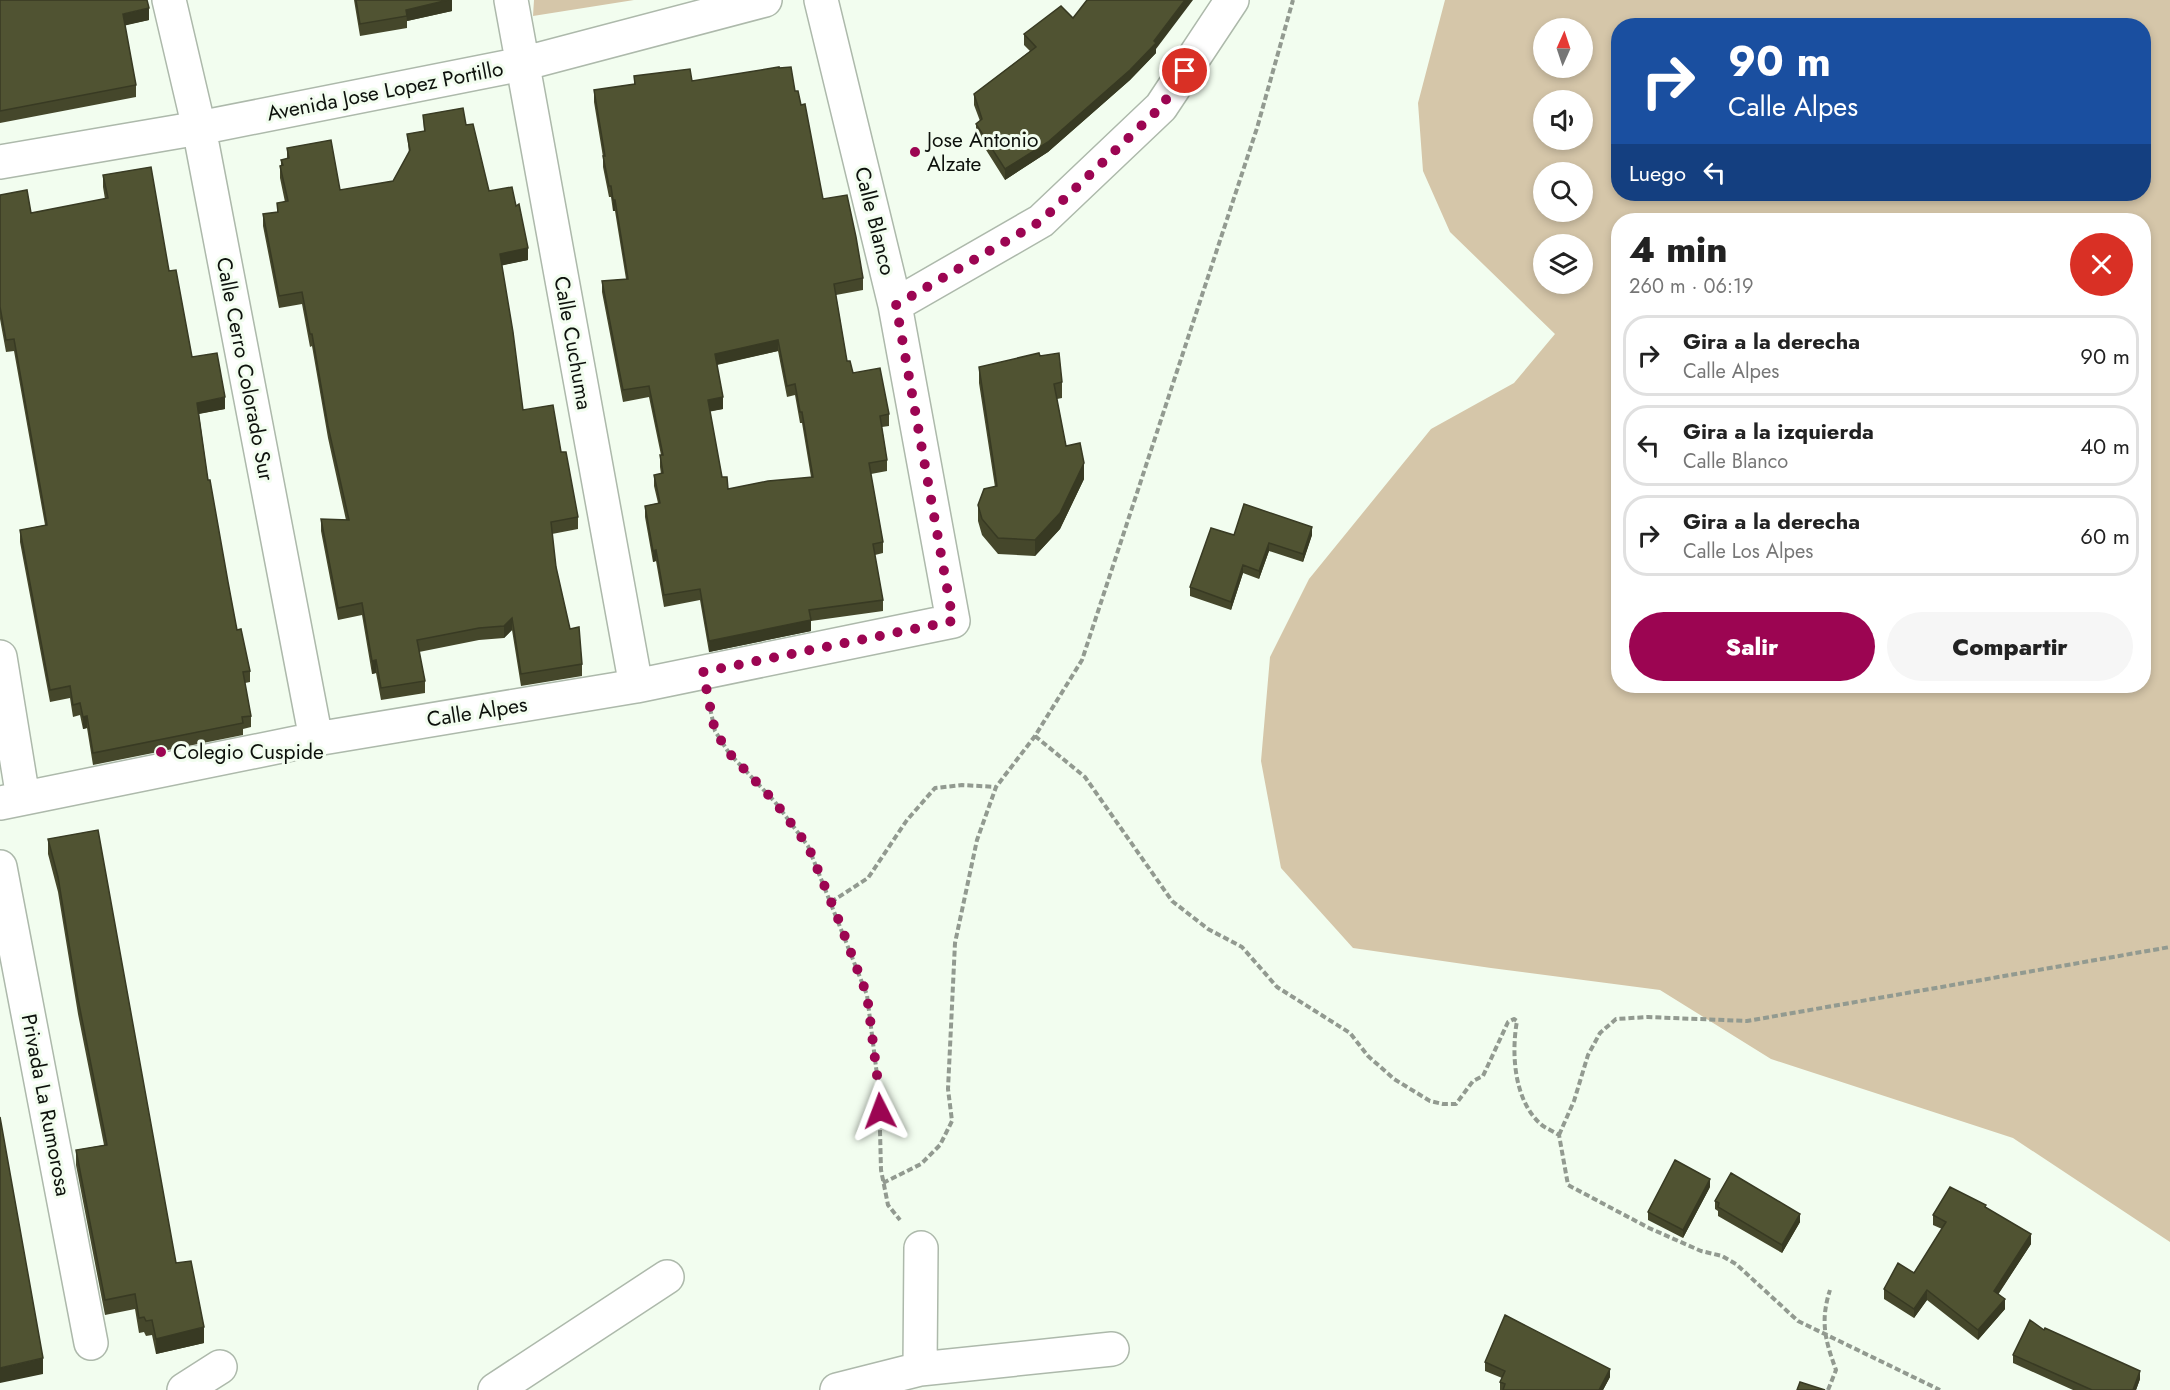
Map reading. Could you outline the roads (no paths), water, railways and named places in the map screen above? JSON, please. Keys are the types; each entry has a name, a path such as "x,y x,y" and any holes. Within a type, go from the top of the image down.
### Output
{"street":[{"name":"Calle Cerro Colorado Sur","path":"169,0 199,128 316,739"},
{"name":"Calle Cuchuma","path":"511,0 636,686"},
{"name":"Avenida Jose Lopez Portillo","path":"0,162 199,128 522,64 765,0"},
{"name":"Calle Blanco","path":"821,0 896,305 953,621"},
{"path":"896,305 1041,221 1161,107 1232,0"},
{"name":"Calle Alpes","path":"12,800 316,739 636,686 953,621"},
{"path":"0,657 12,800"},
{"name":"Privada La Rumorosa","path":"0,867 91,1343"},
{"path":"912,1237 920,1369"},
{"path":"495,1390 667,1277"},
{"path":"837,1390 920,1369 1112,1349"},
{"path":"184,1390 220,1367"}],"place":[{"name":"Jose Antonio Alzate","path":"915,152"},
{"name":"Colegio Cuspide","path":"161,752"}]}
